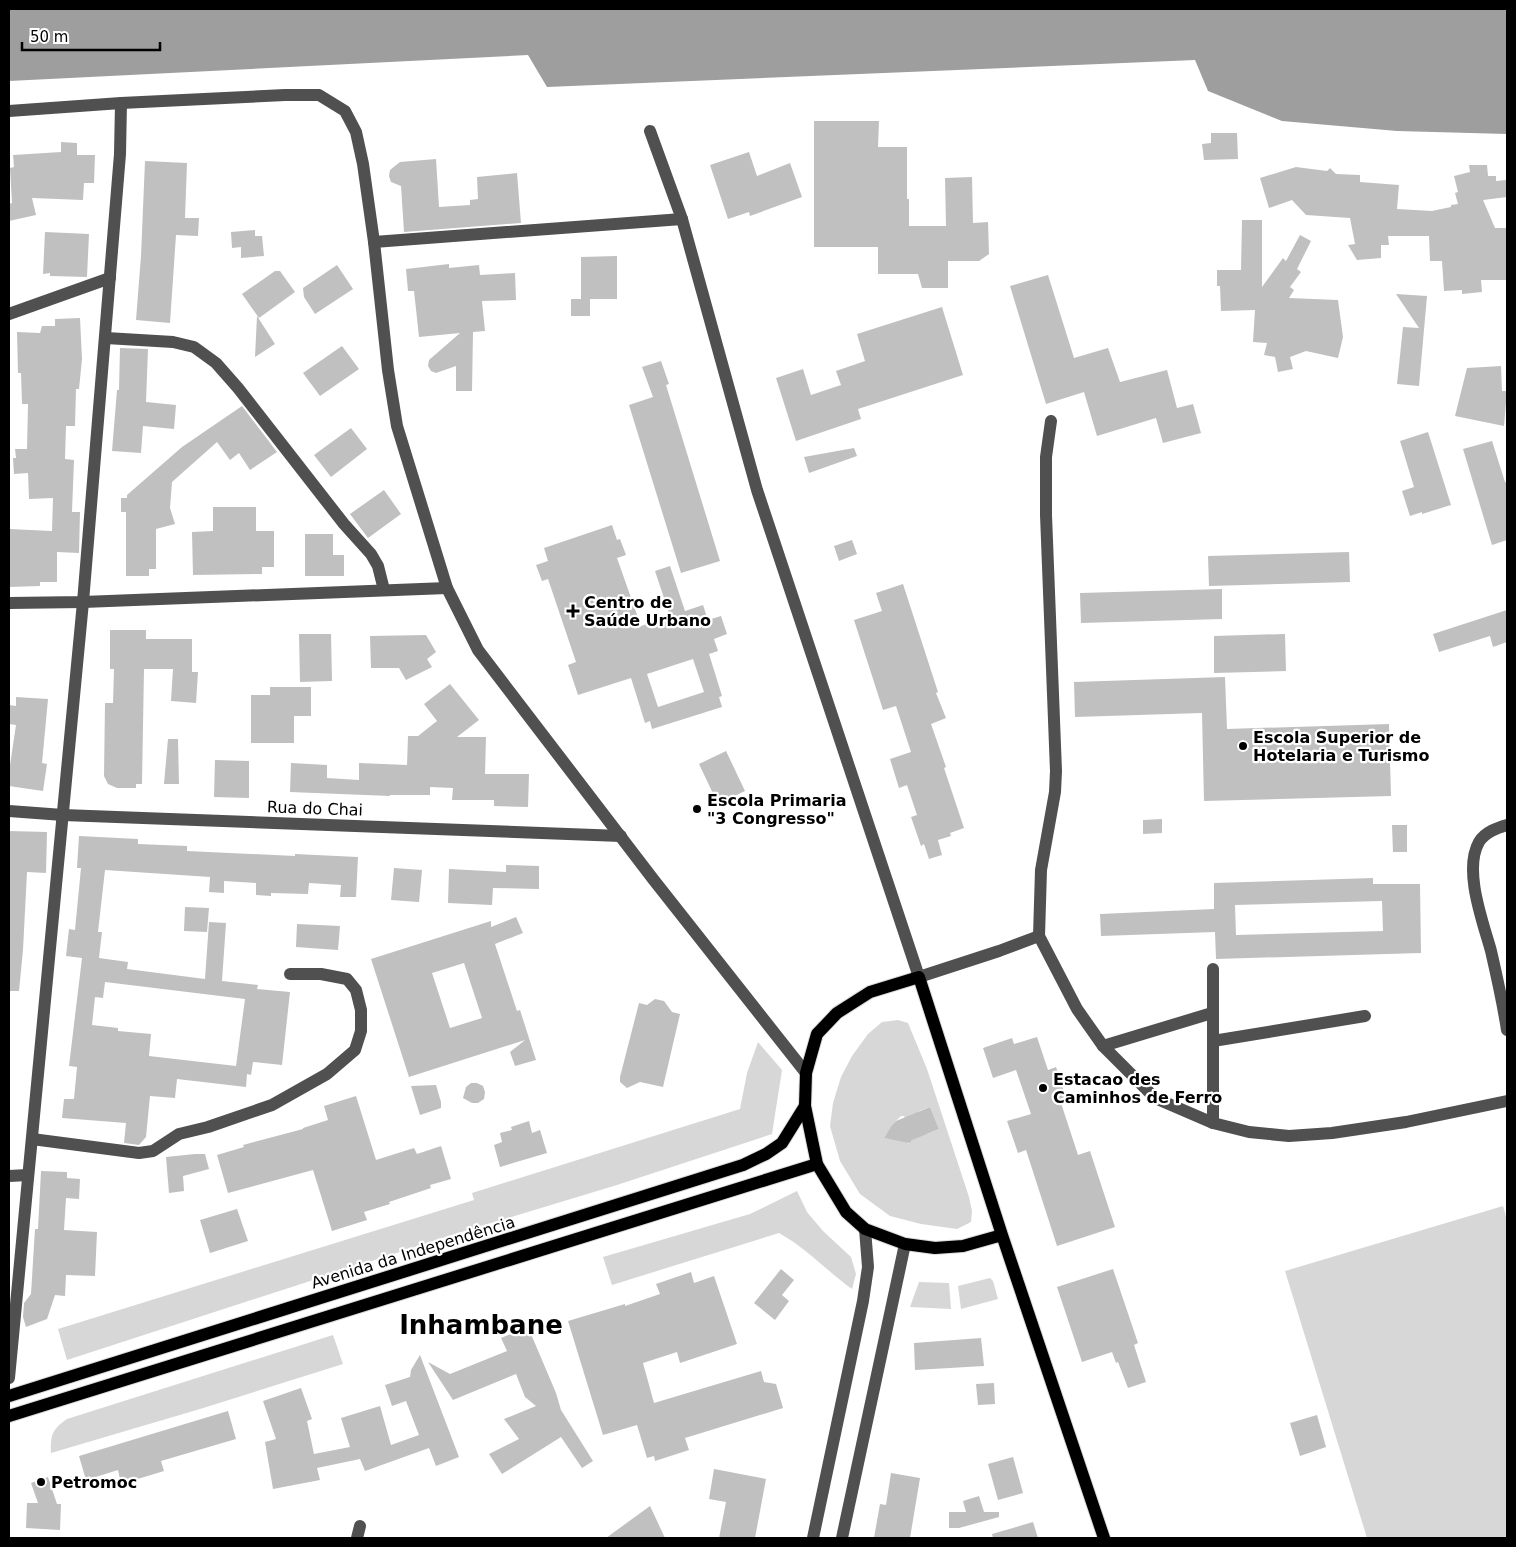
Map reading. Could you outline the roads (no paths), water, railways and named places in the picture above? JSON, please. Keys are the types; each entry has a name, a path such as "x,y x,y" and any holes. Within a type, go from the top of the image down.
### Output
{"main road":[{"path":"1002,1235 964,1246 935,1248 905,1244 865,1229 846,1212 817,1164 805,1106 806,1073 817,1034 837,1013 870,992 919,977 1002,1235 1104,1538"},
{"name":"Avenida da Independência","path":"9,1396 743,1165 766,1154 782,1143 805,1106"},
{"path":"9,1416 817,1164"}],"street":[{"path":"9,111 121,103 285,95 319,95 345,111 356,132 363,164 374,242 388,370 397,426 447,588 478,650 806,1073"},
{"path":"9,1378 83,602 106,338 120,154 121,103"},
{"path":"650,131 682,219 758,490 919,977 999,952 1039,936"},
{"path":"374,242 682,219"},
{"path":"9,314 110,278"},
{"path":"106,338 173,342 194,347 216,363 238,388 344,524 371,554 378,566 384,590"},
{"path":"1051,421 1046,457 1046,515 1056,771 1055,792 1041,870 1039,936 1077,1009 1103,1046 1155,1098 1213,1123 1249,1132 1289,1136 1332,1133 1406,1122 1507,1100"},
{"path":"9,603 83,602 447,588"},
{"name":"Rua do Chai","path":"9,811 63,815 621,836"},
{"path":"1507,825 1492,829 1479,842 1473,863 1474,889 1491,952 1507,1030"},
{"path":"1213,969 1213,1123"},
{"path":"32,1140 140,1153 153,1151 179,1134 208,1127 272,1105 327,1074 355,1050 362,1030 361,1010 356,990 347,979 321,974 290,974"},
{"path":"1103,1046 1212,1012"},
{"path":"1213,1041 1365,1016"},
{"path":"9,1176 28,1176"},
{"path":"813,1538 863,1301 868,1267 865,1229"},
{"path":"842,1538 905,1244"}],"place":[{"name":"Centro de Saúde Urbano","path":"573,611"},
{"name":"Escola Superior de Hotelaria e Turismo","path":"1243,746"},
{"name":"Escola Primaria \"3 Congresso\"","path":"697,809"},
{"name":"Estacao des Caminhos de Ferro","path":"1043,1088"},
{"name":"Petromoc","path":"41,1482"}],"district":[{"name":"Inhambane","path":"481,1325"}]}
